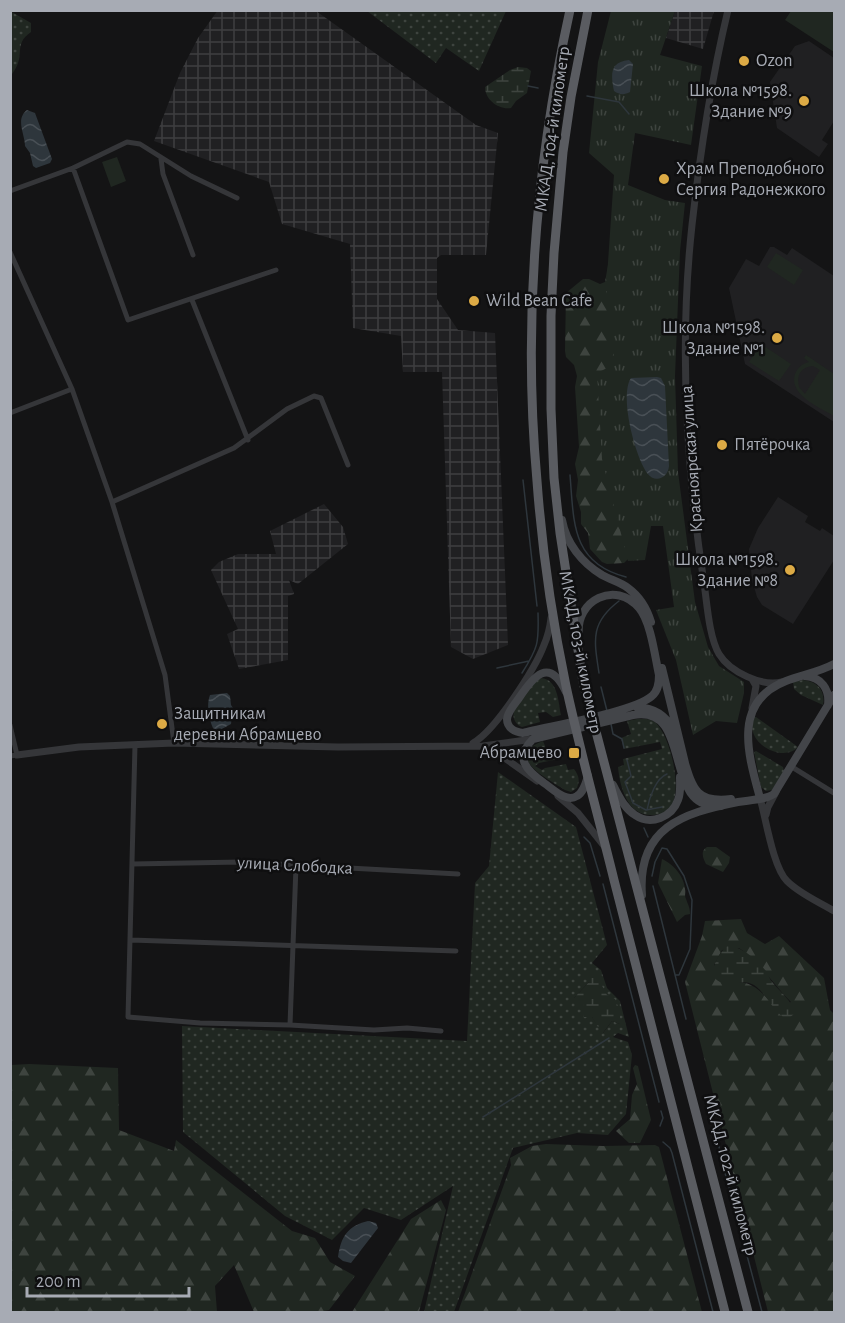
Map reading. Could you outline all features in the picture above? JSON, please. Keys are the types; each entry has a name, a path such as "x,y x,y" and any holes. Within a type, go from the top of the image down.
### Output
{"highway":[{"name":"МКАД, 104-й километр","path":"536,252 546,150 570,10"},
{"name":"МКАД, 104-й километр","path":"554,253 563,152 588,10"},
{"name":"МКАД, 103-й километр","path":"536,252 533,349 536,468 542,535 552,603 571,707 725,1312"},
{"name":"МКАД, 103-й километр","path":"554,253 550,344 554,478 566,581 583,682 679,1045"},
{"name":"МКАД, 102-й километр","path":"679,1045 748,1312"}],"main road":[{"path":"554,478 563,526 574,549 589,566 628,588 646,609 651,621 689,791 697,799 712,806 721,806"},
{"path":"583,682 578,630 580,616 593,601 600,597 608,595 625,597 634,602 641,610 646,622 659,675 659,684 655,693 644,702 604,718"},
{"path":"760,798 747,732 751,711 762,697 785,682 834,664"},
{"path":"571,707 560,681 552,675 539,673 507,716 507,721 513,730 532,735 604,718 643,714 657,717 669,732 682,766 694,787 707,799 744,797 753,794 757,786"},
{"path":"801,676 811,676 824,686 829,697 826,708"},
{"path":"650,938 642,899 641,881 642,867 653,843 669,825 679,819 721,806 770,796 777,790 792,767 834,694"},
{"path":"597,738 620,800 637,817 653,820 668,814 674,808 680,795 682,766 675,731 669,721 654,710 631,707"},
{"path":"532,735 525,749 526,768 560,795 577,796 588,776"}],"street":[{"name":"Красноярская улица","path":"728,10 706,122 692,227 687,332 687,398 696,521 713,637 722,658 750,677 770,684 785,682"},
{"path":"10,191 73,168 127,142 140,144 198,180 237,198"},
{"path":"161,159 163,174 193,255"},
{"path":"73,168 128,320 276,270"},
{"path":"10,252 72,389 112,502 165,675 174,743"},
{"path":"192,300 248,440"},
{"path":"10,413 72,389"},
{"path":"112,502 224,453 248,440 287,409 318,396 321,398 348,465"},
{"path":"474,744 486,735 506,709 539,656 548,635 552,603"},
{"path":"750,677 756,686 751,711"},
{"path":"10,725 14,756 79,747 174,743 338,747 458,746 532,735"},
{"path":"135,744 128,1017 200,1023 375,1030 407,1028 441,1031"},
{"path":"474,744 499,754 566,802 578,813 607,850"},
{"path":"792,767 834,793"},
{"path":"766,817 768,807 777,790"},
{"path":"760,798 777,862 784,877 798,890 834,911"},
{"name":"улица Слободка","path":"132,864 241,862 458,874"},
{"path":"291,1025 296,866"},
{"path":"131,939 456,951"}],"shaded area":[{"path":"218,10 316,11 476,125 498,133 486,255 441,255 437,258 437,299 458,330 495,333 508,645 473,659 451,647 442,372 403,372 401,336 353,328 350,244 282,224 269,182 154,141 180,73 198,38"},
{"path":"675,11 714,11 703,49 666,38"},
{"name":"Школа №1598. Здание №9","path":"809,41 834,58 834,121 822,140 828,144 819,157 777,128 770,82 795,46"},
{"name":"Школа №1598. Здание №1","path":"770,247 787,255 792,248 834,276 834,422 745,364 729,288 746,259 759,266"},
{"name":"Школа №1598. Здание №8","path":"778,497 808,516 805,522 820,531 822,528 834,536 834,560 793,624 762,605 752,580 749,549 758,528"},
{"path":"324,504 343,527 348,544 298,584 289,580 294,594 288,596 288,660 239,669 227,634 238,629 211,570 219,562 238,554 276,554 270,531"}],"green space":[{"path":"10,11 31,23 31,32 22,41 19,61 12,74 10,74"},
{"path":"367,11 506,11 479,71 446,48 436,63"},
{"path":"611,11 675,11 660,55 702,66 691,145 635,133 628,185 665,200 685,203 680,251 675,376 678,472 695,602 708,647 719,666 744,682 744,693 737,723 716,721 693,735 676,660 656,610 674,607 663,526 651,526 645,560 628,561 602,459 597,373 615,364 606,292 614,175 589,153 598,62"},
{"path":"791,11 834,11 834,52 785,20"},
{"path":"518,67 531,71 527,93 511,108 498,106 487,96 485,87"},
{"path":"117,157 126,181 111,187 102,162"},
{"path":"776,253 803,270 794,285 767,267"},
{"path":"608,265 641,558 628,559 624,563 607,564 602,562 590,549 588,533 581,524 581,512 576,496 578,480 575,464 579,447 575,387 577,376 574,365 566,357 565,351 566,293 583,279 600,284 605,282"},
{"path":"761,344 791,364 779,381 749,362"},
{"path":"806,355 834,374 834,416 807,400 796,388 794,382 796,372 800,366 809,362 804,358","holes":["813,366 820,370 805,394 799,387 800,372"]},
{"path":"541,678 554,687 561,715 553,717 546,712 538,713 540,722 522,727 514,719 515,708"},
{"path":"803,680 812,682 822,691 823,705 801,695 794,689 793,682"},
{"path":"754,717 798,747 786,753 779,753 760,743 753,732"},
{"path":"649,719 655,722 666,738 673,762 676,788 674,798 669,808 660,814 643,814 636,810 626,798 621,783 618,767 624,765 623,759 662,749 660,742 624,749 621,738 631,734 627,721"},
{"path":"543,741 548,753 561,749 563,758 535,766 542,770 566,764 568,770 574,769 578,776 578,783 577,788 571,792 540,774 527,760 527,753 531,747"},
{"path":"756,751 783,767 784,771 772,790 766,791 761,787 754,752"},
{"path":"498,772 576,827 607,945 592,963 601,970 607,988 620,1001 629,1037 618,1033 613,1037 628,1042 632,1055 626,1114 608,1135 577,1133 513,1148 454,1312 424,1312 453,1186 401,1220 364,1208 332,1240 285,1216 183,1132 182,1026 467,1041 475,883 489,866","holes":["589,971 607,995 620,1024 612,1021 603,1033 592,1017 584,1016 584,1003 574,998 589,982"]},
{"path":"707,847 716,847 730,857 723,872 706,864 703,853"},
{"path":"662,859 677,871 684,884 690,914 677,922 658,883"},
{"path":"741,919 747,933 765,944 779,936 824,978 830,1010 834,1014 834,1312 768,1312 685,982 702,936 705,921","holes":["739,948 761,967 791,1002 775,1008 756,988 744,983 730,983 714,965 722,950"]},
{"path":"727,946 744,951 758,962 789,1001 794,1014 789,1018 783,1017 754,985 746,982 725,983 715,978 713,973 716,961"},
{"path":"592,967 607,995 615,999 620,1011 620,1024 612,1021 602,1034 592,1017 584,1017 583,1003 575,1002 574,998 589,982 589,971"},
{"path":"11,1065 118,1068 119,1130 174,1151 176,1140 292,1231 315,1238 330,1262 355,1276 329,1310 320,1312 254,1312 234,1265 215,1286 217,1312 11,1312"},
{"path":"635,1065 638,1066 651,1120 640,1143 629,1143 616,1131 630,1119 632,1095 637,1084 633,1068"},
{"path":"546,1144 655,1145 659,1147 702,1312 458,1312 511,1165 510,1158 532,1146"},
{"path":"441,1200 446,1210 419,1312 352,1312 411,1219"}],"water":[{"path":"629,60 633,64 630,92 620,94 614,91 613,71 622,61"},
{"path":"27,110 35,113 52,159 50,163 36,168 25,146 21,122"},
{"path":"631,378 661,378 665,386 669,466 666,474 657,479 650,476 642,465 630,426 627,398"},
{"path":"227,693 233,708 231,724 220,730 214,730 209,713 210,695"},
{"path":"368,1221 376,1223 378,1228 351,1263 343,1261 338,1257 341,1243 347,1233 355,1226"}],"waterway":[{"path":"528,86 538,88"},
{"path":"587,96 619,102 629,114"},
{"path":"570,475 575,524 585,551 608,571 626,577"},
{"path":"523,480 537,606"},
{"path":"599,673 596,633 603,617 619,601"},
{"path":"522,673 536,645 538,613"},
{"path":"497,668 529,661"},
{"path":"601,687 607,711"},
{"path":"611,724 613,734 622,739 624,748"},
{"path":"627,760 631,776 625,782 633,803 646,810 662,807"},
{"path":"647,810 656,784 667,774"},
{"path":"644,828 648,837"},
{"path":"584,837 590,843 600,876"},
{"path":"652,876 655,862 662,848 667,849 684,876 692,900 690,949 679,975 676,975"},
{"path":"603,884 659,1102"},
{"path":"653,886 686,1019"},
{"path":"483,1117 609,1038"},
{"path":"660,1126 663,1118 661,1111"},
{"path":"720,1127 717,1137 722,1161"},
{"path":"663,1142 672,1153 713,1312"},
{"path":"724,1169 762,1312"}],"place":[{"name":"Ozon","path":"744,61"},
{"name":"Школа №1598. Здание №9","path":"804,101"},
{"name":"Храм Преподобного Сергия Радонежкого","path":"664,179"},
{"name":"Wild Bean Cafe","path":"474,301"},
{"name":"Школа №1598. Здание №1","path":"777,338"},
{"name":"Пятёрочка","path":"722,445"},
{"name":"Школа №1598. Здание №8","path":"790,570"},
{"name":"Защитникам деревни Абрамцево","path":"162,724"},
{"name":"Абрамцево","path":"574,753"}]}
